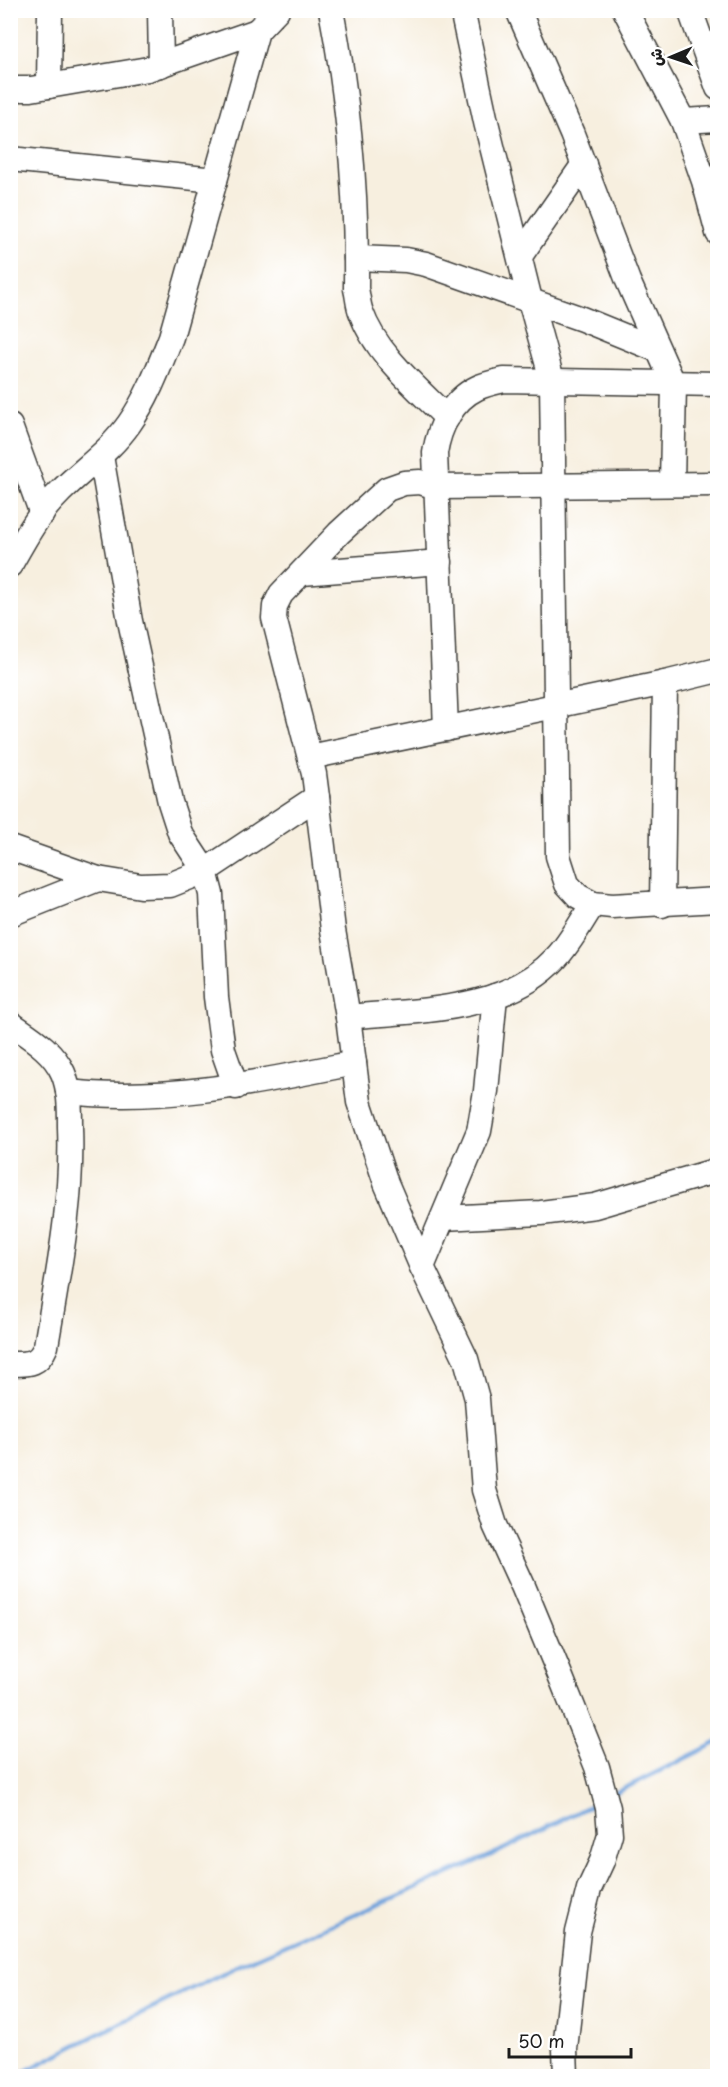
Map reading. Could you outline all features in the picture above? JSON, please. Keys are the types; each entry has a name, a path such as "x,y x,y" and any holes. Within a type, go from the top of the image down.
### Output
{"street":[{"path":"49,86 50,10"},
{"path":"160,10 161,65"},
{"path":"10,89 49,86 161,65 257,31 277,10"},
{"path":"331,10 351,138 356,289 360,311 369,330 393,363 447,418"},
{"path":"462,10 486,122 552,380 558,856 567,884 578,896 592,904 612,906 717,900"},
{"path":"519,10 584,164 628,281 674,385 672,484"},
{"path":"625,10 683,121 704,181 717,233"},
{"path":"690,10 717,88"},
{"path":"10,565 42,514 59,492 101,456 129,424 153,383 171,336 257,31"},
{"path":"683,121 717,119"},
{"path":"10,159 215,180"},
{"path":"520,256 584,164"},
{"path":"356,258 406,260 426,264 530,300 658,350"},
{"path":"446,729 435,453 438,438 447,418 460,400 478,387 504,380 674,385 717,384"},
{"path":"10,426 42,514"},
{"path":"101,456 130,621 170,802 180,833 205,871 211,894 216,997 223,1050 236,1087"},
{"path":"566,2076 565,2049 578,1932 589,1889 602,1861 610,1834 608,1808 597,1767 523,1586 495,1525 484,1490 477,1399 465,1359 386,1183 359,1102 348,1017 333,930 318,798 310,757 274,618 275,606 281,594 339,533 387,489 404,483 420,482 437,487 717,484"},
{"path":"302,573 440,562"},
{"path":"310,757 665,683 717,670"},
{"path":"662,904 665,683"},
{"path":"10,848 98,879 157,886 170,885 205,871 318,798"},
{"path":"10,914 98,879"},
{"path":"348,1017 406,1013 495,996 537,976 557,957 592,904"},
{"path":"422,1266 479,1131 486,1091 495,996"},
{"path":"10,1023 52,1054 64,1074 68,1092 72,1167 67,1214 46,1346 36,1361 26,1364 10,1364"},
{"path":"68,1092 102,1096 162,1094 236,1087 354,1063"},
{"path":"443,1218 541,1213 595,1206 717,1170"}],"waterway":[{"path":"613,1794 718,1742"},
{"path":"16,2076 242,1964 498,1852 600,1801"}]}
